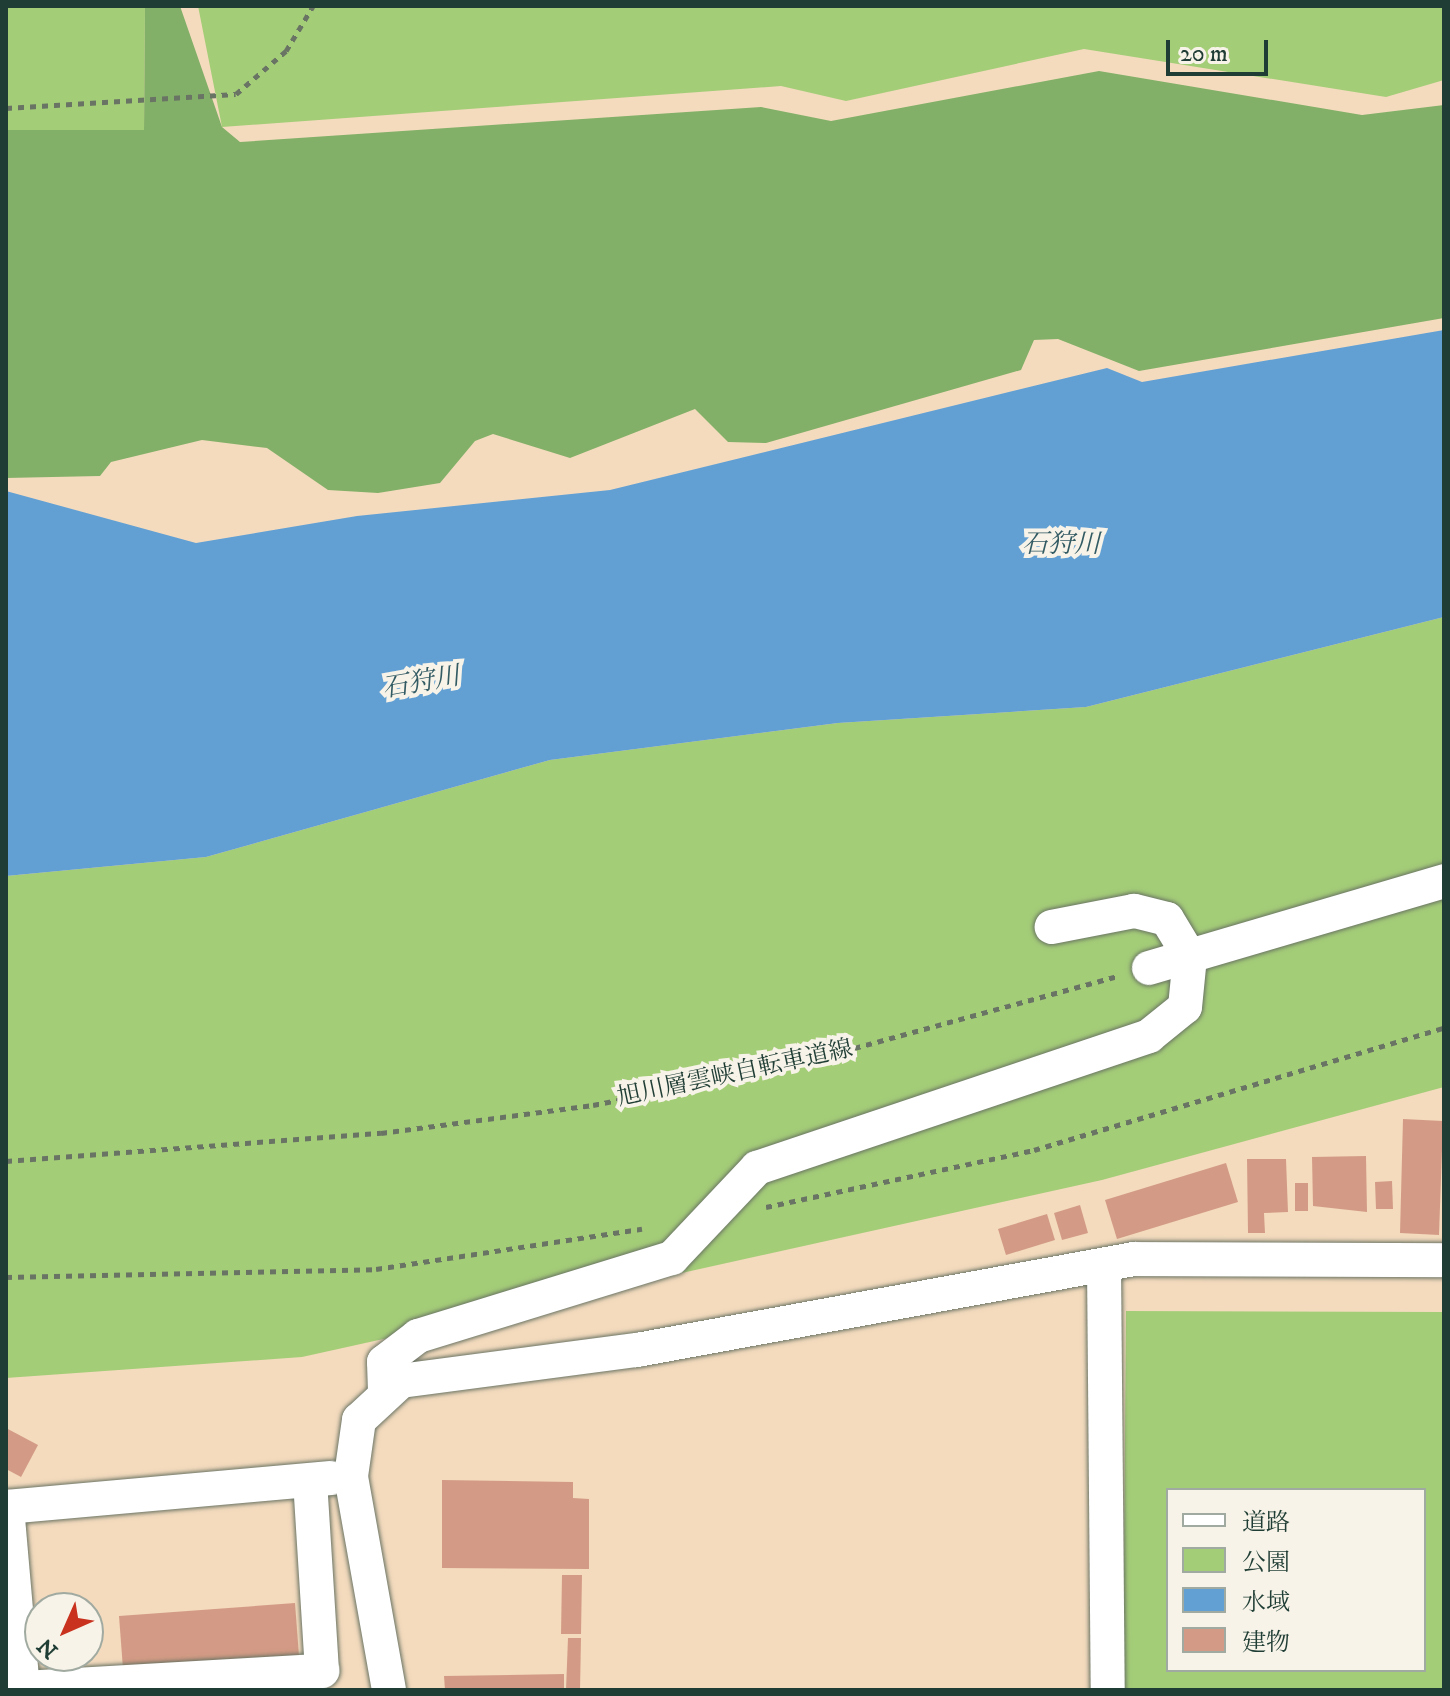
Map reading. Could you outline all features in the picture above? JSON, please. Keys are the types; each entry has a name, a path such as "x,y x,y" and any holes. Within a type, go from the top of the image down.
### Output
{"street":[{"path":"1149,968 1444,881"},
{"path":"385,1391 384,1362 418,1336 672,1258 757,1168 1168,1025 1185,1007 1190,957 1178,931 1151,913 1052,927"},
{"path":"389,1690 351,1476 359,1420 385,1391 423,1373 637,1350 1104,1265 1444,1260"},
{"path":"1104,1265 1108,1690"},
{"path":"310,1480 322,1671 17,1689 7,1507 351,1476"}],"path":[{"path":"6,108 236,94 286,51 313,6"},
{"name":"旭川層雲峡自転車道線","path":"6,1161 381,1133 593,1105 785,1067 1149,968"}],"green space":[{"path":"6,6 145,6 144,130 6,130"},
{"path":"145,6 180,6 222,127 240,142 761,107 831,121 1099,71 1362,115 1444,105 1444,318 1139,371 1058,339 1034,340 1021,370 766,443 728,442 695,409 570,458 493,434 475,441 440,483 378,493 328,490 267,448 202,440 111,462 100,476 6,478 6,130 144,130"},
{"path":"198,6 1444,6 1444,80 1386,97 1084,49 846,101 781,86 222,127"},
{"path":"1444,617 1444,1087 1102,1180 302,1357 6,1378 6,876 206,857 550,760 838,723 1086,707"},
{"path":"1126,1311 1444,1312 1444,1690 1123,1690"}],"water":[{"name":"石狩川","path":"1444,330 1444,617 1086,707 838,723 550,760 206,857 6,876 6,491 196,543 357,516 610,490 1107,368 1142,382"}],"building":[{"path":"1403,1119 1443,1121 1439,1235 1400,1233"},
{"path":"1366,1156 1367,1212 1313,1206 1312,1157"},
{"path":"1247,1159 1286,1159 1288,1212 1264,1213 1265,1233 1248,1233"},
{"path":"1226,1163 1238,1202 1117,1239 1105,1200"},
{"path":"1392,1181 1393,1209 1376,1209 1375,1182"},
{"path":"1295,1183 1308,1183 1308,1211 1295,1211"},
{"path":"1080,1205 1088,1233 1062,1240 1054,1213"},
{"path":"1047,1214 1055,1240 1006,1255 998,1229"},
{"path":"6,1428 38,1445 21,1477 6,1469"},
{"path":"442,1480 573,1482 573,1498 589,1499 589,1569 442,1568"},
{"path":"562,1575 582,1575 581,1634 561,1634"},
{"path":"295,1603 299,1656 123,1669 119,1616"},
{"path":"568,1638 581,1638 580,1690 566,1690"},
{"path":"564,1674 564,1690 445,1690 444,1676"}]}
